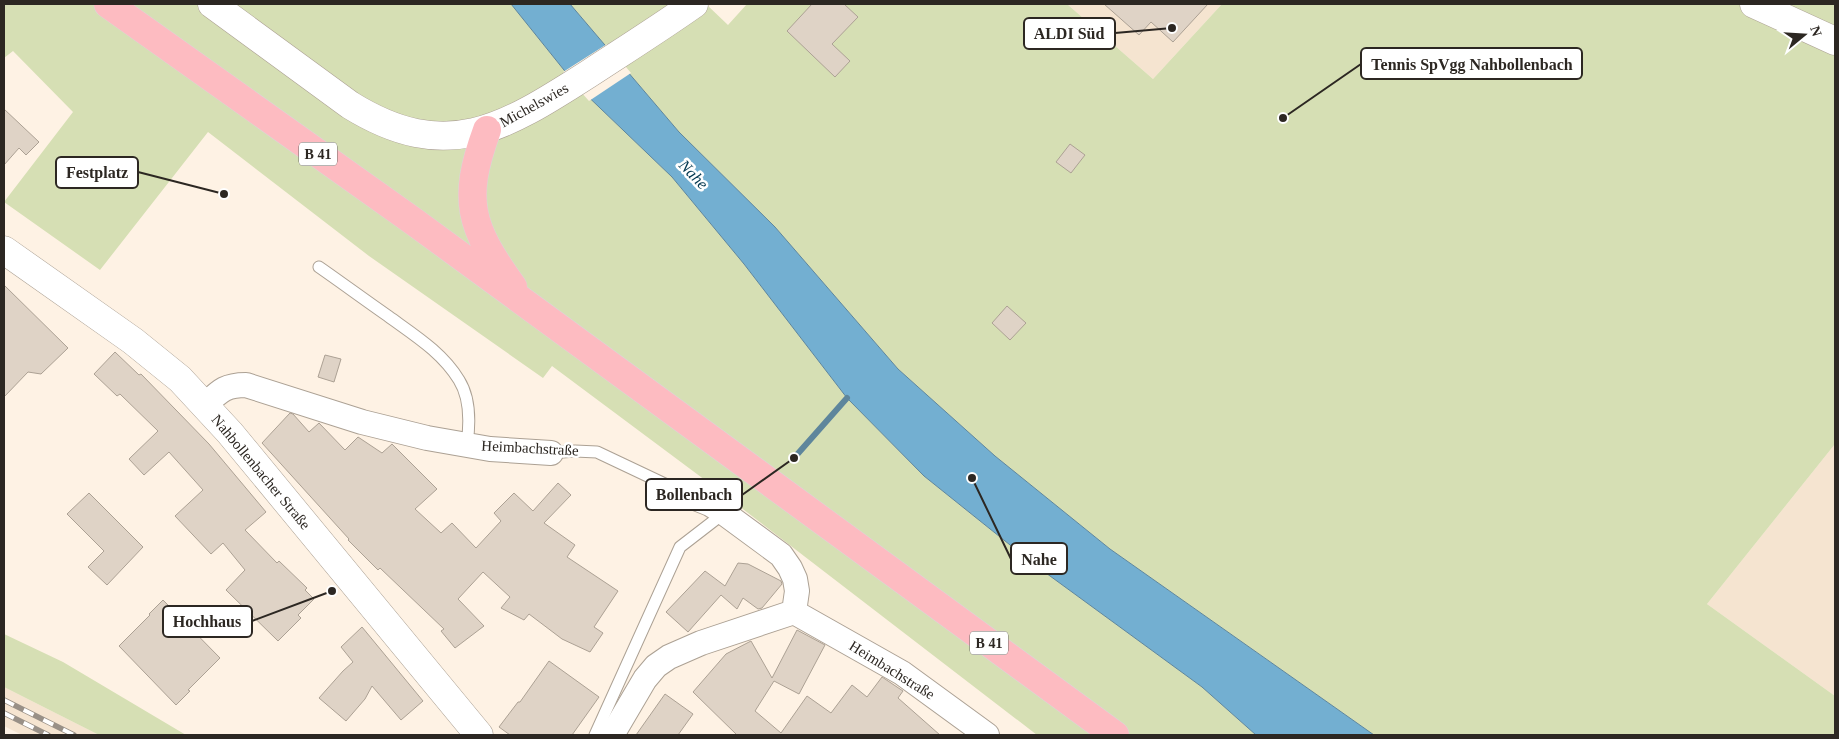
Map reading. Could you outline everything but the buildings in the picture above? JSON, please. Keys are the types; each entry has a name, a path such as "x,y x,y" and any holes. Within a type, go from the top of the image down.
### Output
{"main road":[{"name":"B 41","path":"108,4 413,221 1115,735"},
{"path":"487,130 473,180 473,211 485,244 527,306"}],"street":[{"name":"Michelswies","path":"212,4 350,106 370,118 392,127 415,134 432,136 487,130 525,114 694,4"},
{"path":"1754,4 1835,40"},
{"name":"Nahbollenbacher Straße","path":"4,250 151,354 180,378 236,441 479,735"},
{"name":"Heimbachstraße","path":"204,405 223,388 246,381 362,422 427,438 490,449 551,453"},
{"name":"Heimbachstraße","path":"690,496 710,504 781,555 795,579 797,591 794,612 902,673 987,735"},
{"path":"612,735 645,679 656,666 669,657 701,643 794,612"}],"lane":[{"path":"319,267 426,343 443,359 460,381 467,402 469,424 467,444"},
{"name":"Heimbachstraße","path":"551,453 597,452 690,496"},
{"path":"595,735 680,547 724,514"}],"shaded area":[{"path":"1067,4 1222,4 1153,79"},
{"path":"1835,444 1835,696 1707,604"},
{"path":"4,687 99,735 22,735 4,726"}],"green space":[{"path":"4,4 511,4 576,85 672,177 744,264 847,398 924,476 1035,565 1202,687 1256,735 1037,735 709,483 552,366 543,378 369,256 208,132 100,270 4,202 73,112 13,51 4,58"},
{"path":"570,4 706,4 728,25 747,4 1067,4 1153,79 1222,4 1835,4 1835,444 1707,604 1835,696 1835,735 1374,735 1110,549 995,456 898,369 775,227 679,132"},
{"path":"4,634 63,662 186,735 99,735 4,687"}],"water":[{"path":"511,4 570,4 679,132 775,227 898,369 995,456 1110,549 1374,735 1256,735 1202,687 1035,565 924,476 847,398 744,264 672,177 576,85"}],"pier":[{"path":"607,44 631,73 589,101 563,72"}],"waterway":[{"path":"794,458 847,398"}],"railway":[{"path":"4,700 74,735"},
{"path":"4,713 48,735"}],"place":[{"name":"ALDI Süd","path":"1172,28"},
{"name":"Tennis SpVgg Nahbollenbach","path":"1283,118"},
{"name":"Festplatz","path":"224,194"},
{"name":"Bollenbach","path":"794,458"},
{"name":"Nahe","path":"972,478"},
{"name":"Hochhaus","path":"332,591"}]}
